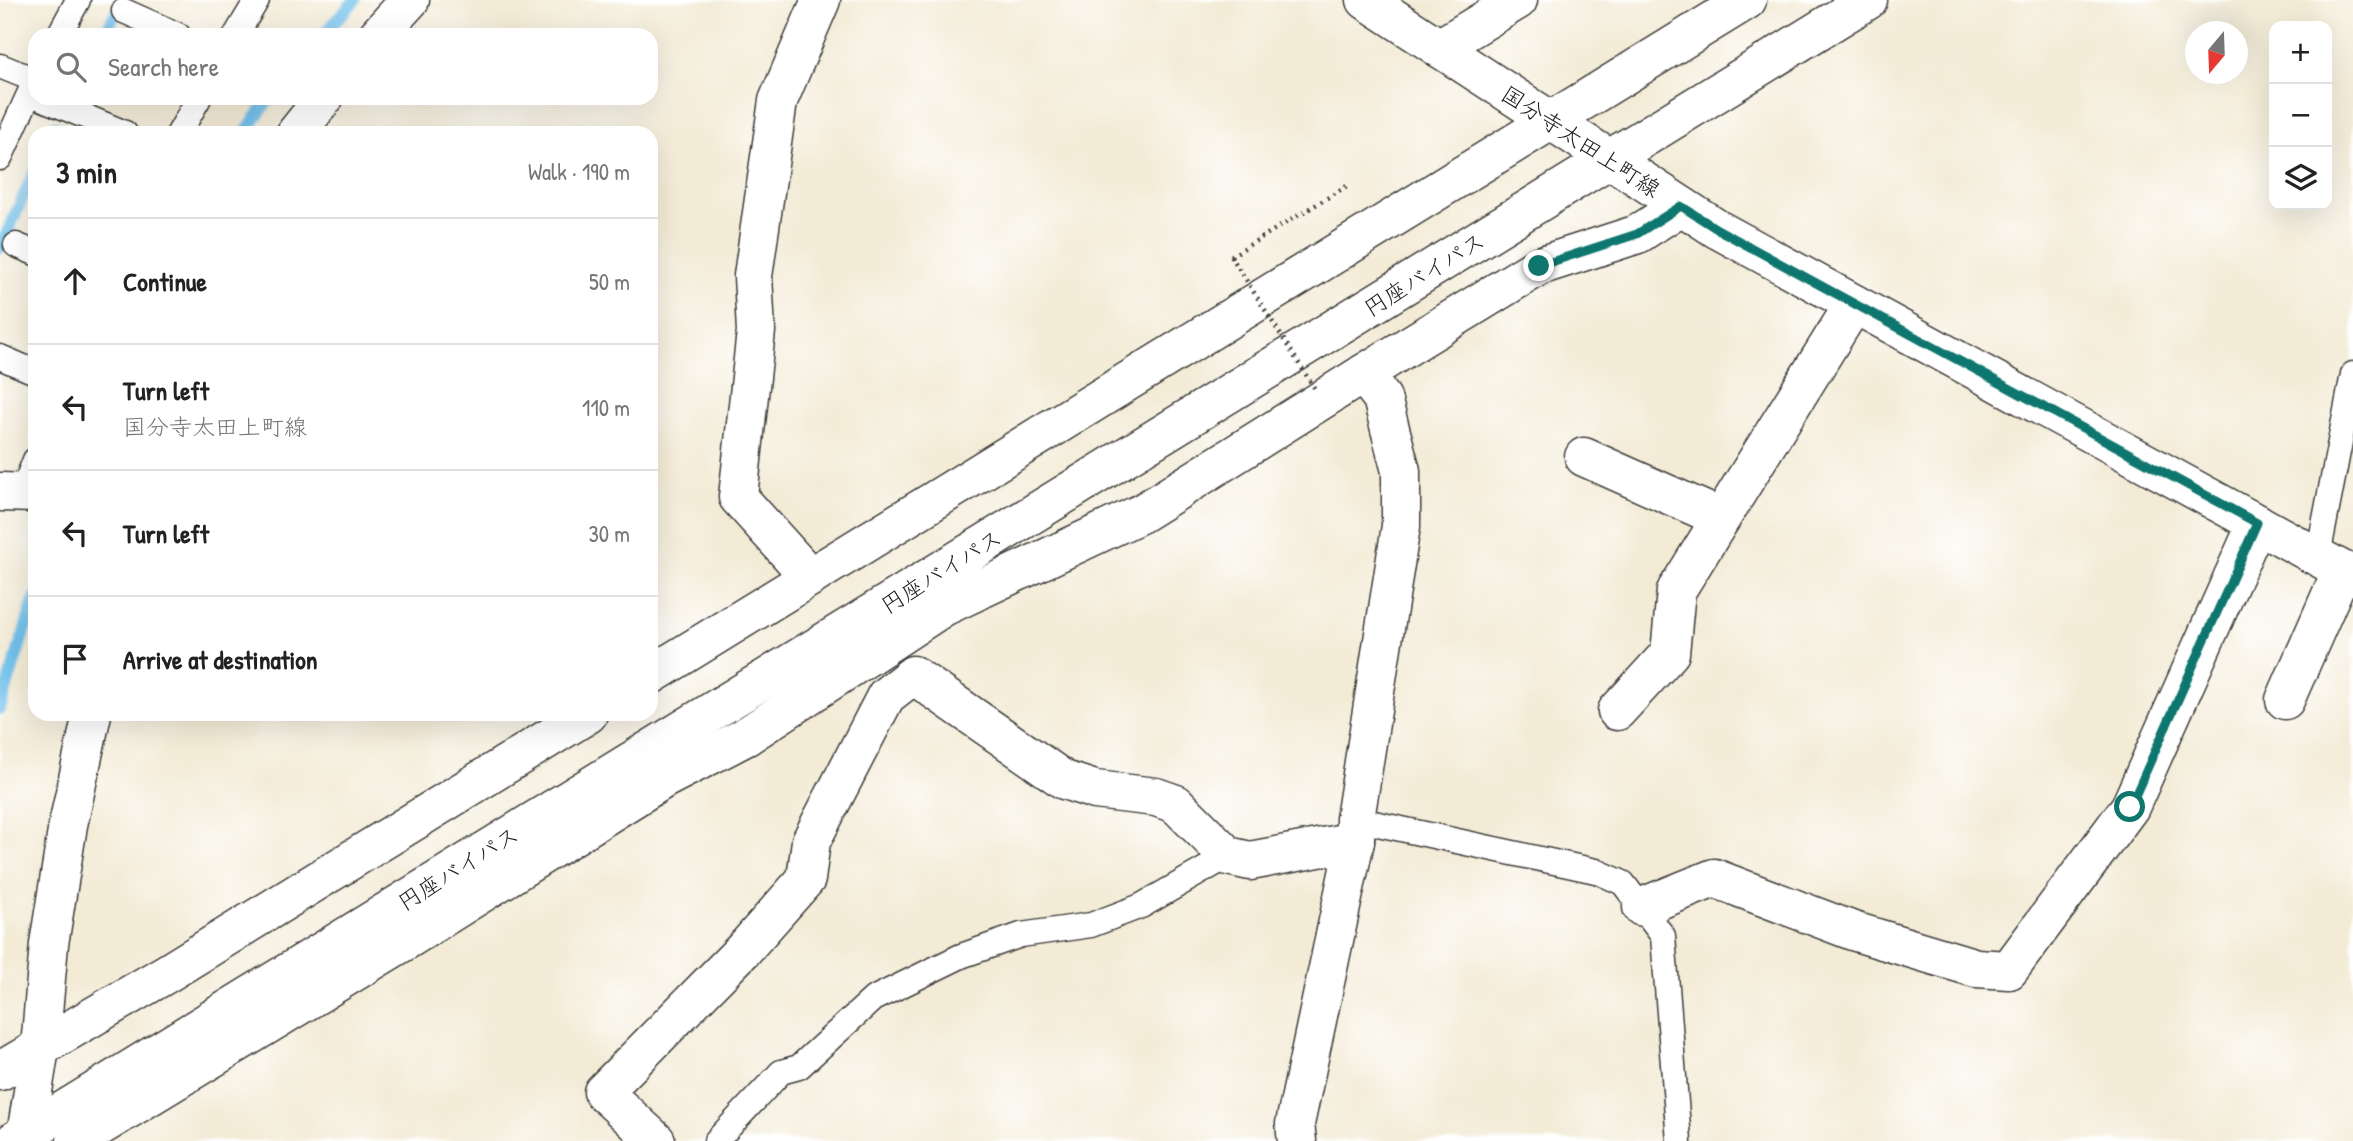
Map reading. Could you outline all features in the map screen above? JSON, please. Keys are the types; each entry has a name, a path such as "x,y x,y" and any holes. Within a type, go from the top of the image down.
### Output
{"main road":[{"path":"384,28 410,0"},
{"path":"810,577 738,497 756,331 753,276 778,101 821,0"},
{"name":"国分寺太田上町線","path":"1366,0 1717,229 2338,568"},
{"path":"1439,48 1518,0"},
{"path":"658,671 1747,0"},
{"name":"円座バイパス","path":"22,1139 1868,0"},
{"path":"302,126 318,105"},
{"path":"76,1141 410,938 664,779 745,737 943,607 1142,513 1539,266 1637,234 1681,206"},
{"path":"1616,711 1670,653 1676,591 1854,304"},
{"path":"1297,1141 1295,1124 1355,830 1401,526 1401,471 1382,398 1363,374"},
{"path":"1584,457 1721,518"},
{"path":"1642,907 1714,878 1853,931 1976,968 2009,970 2130,807 2257,523"},
{"path":"2285,700 2338,568"},
{"path":"656,1141 603,1092 744,949 806,879 811,841 886,696 913,675 1064,779 1096,790 1156,797 1176,804 1228,856 1250,861 1355,830"},
{"path":"22,1139 40,1048 49,944 68,825 90,721"},
{"path":"0,1071 166,974 577,721"}],"lane":[{"path":"63,28 78,0"},
{"path":"240,28 257,0"},
{"path":"124,11 162,28"},
{"path":"0,66 28,84"},
{"path":"0,158 28,103"},
{"path":"68,105 111,126"},
{"path":"183,126 195,105"},
{"path":"0,357 28,369"},
{"path":"2338,568 2353,374"},
{"path":"1355,830 1596,871 1623,883 1663,936 1679,1141"},
{"path":"716,1141 781,1072 799,1067 873,999 961,956 1021,935 1091,925 1141,906 1228,856"}],"path":[{"path":"1315,389 1231,256 1347,186"}],"waterway":[{"path":"329,28 355,0"},
{"path":"108,28 121,3"},
{"path":"250,126 265,105"},
{"path":"0,248 28,186"},
{"path":"0,709 28,620"}],"route":[{"path":"1539,266 1637,234 1681,206 1717,229 2257,523 2130,807"}]}
